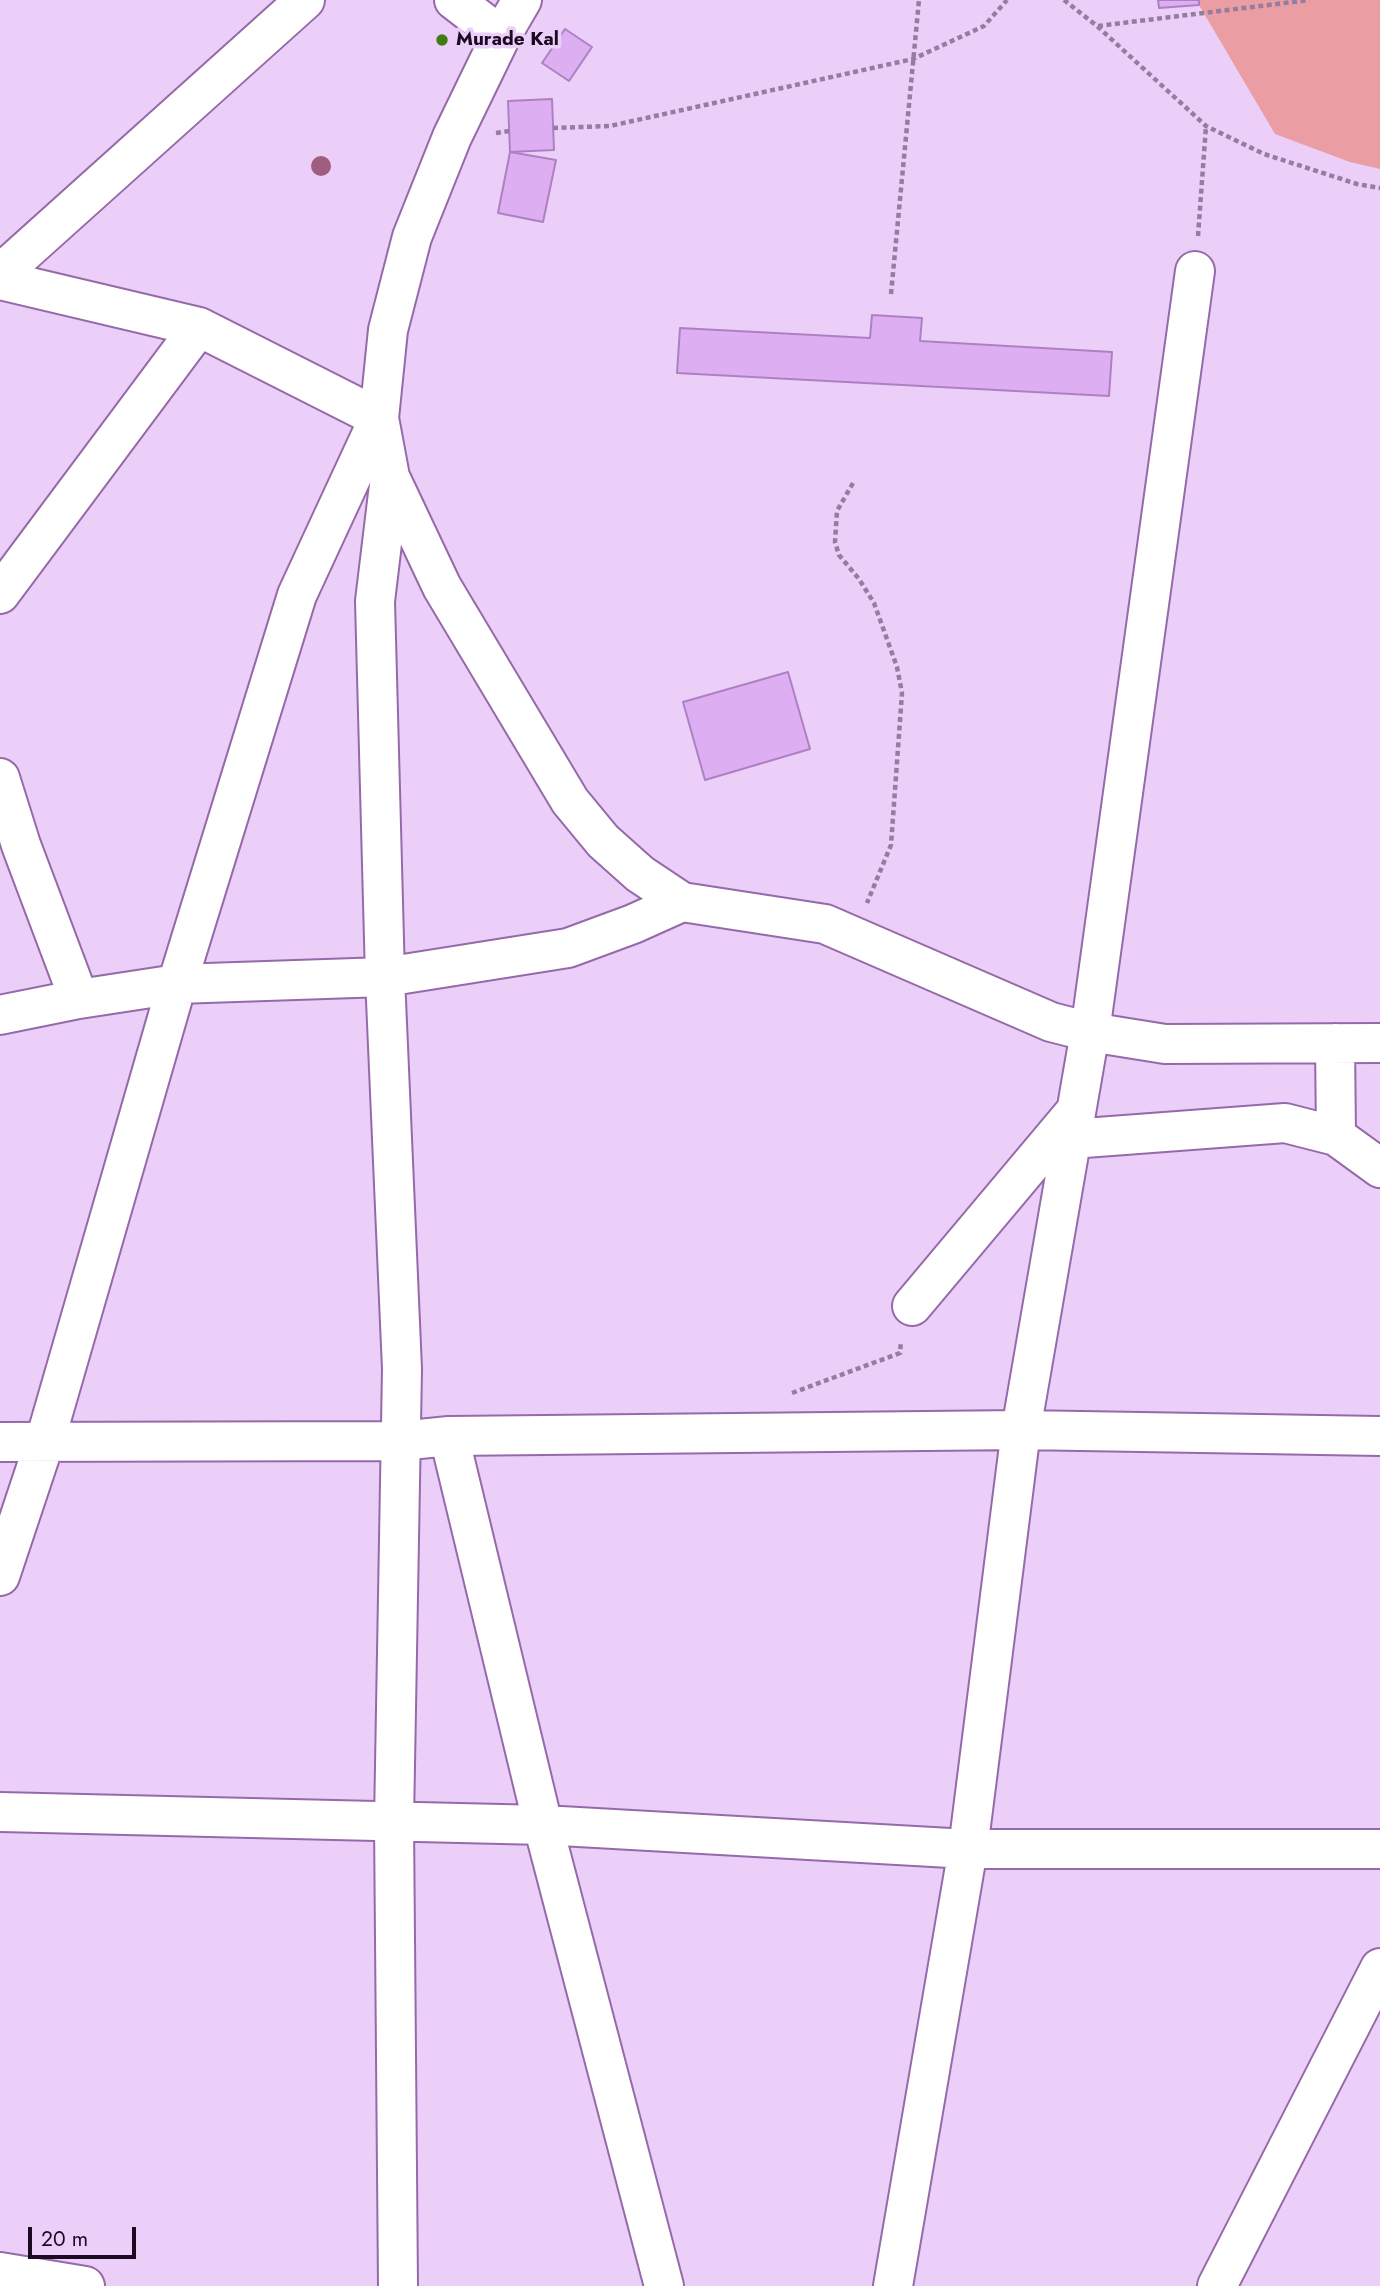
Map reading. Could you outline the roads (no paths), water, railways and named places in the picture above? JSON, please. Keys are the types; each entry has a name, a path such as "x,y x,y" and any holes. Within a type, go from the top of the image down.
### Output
{"street":[{"path":"0,274 305,0"},
{"path":"454,0 501,36"},
{"path":"522,0 501,36 452,137 412,237 388,330 379,418 390,477 442,587 570,801 603,841 640,874 682,902 825,924 1051,1022 1090,1032 1165,1044 1380,1043"},
{"path":"893,2286 968,1849 1021,1430 1090,1032 1195,271"},
{"path":"0,280 199,327 379,418"},
{"path":"0,594 199,327"},
{"path":"0,1576 45,1441 177,984 297,595 379,418"},
{"path":"390,477 375,601 385,977 402,1369 394,1822 398,2286"},
{"path":"0,778 21,845 79,999"},
{"path":"0,1014 177,984 385,977 568,948 682,902"},
{"path":"1335,1043 1336,1136"},
{"path":"912,1306 1073,1125 1286,1123 1336,1136 1380,1168"},
{"path":"0,1442 400,1441 449,1436 1021,1430 1380,1436"},
{"path":"449,1436 543,1825 664,2286"},
{"path":"0,1811 543,1825 968,1849 1380,1849"},
{"path":"1217,2286 1380,1968"},
{"path":"0,2272 85,2286"}],"place":[{"name":"Murade Kal","path":"442,40"}]}
